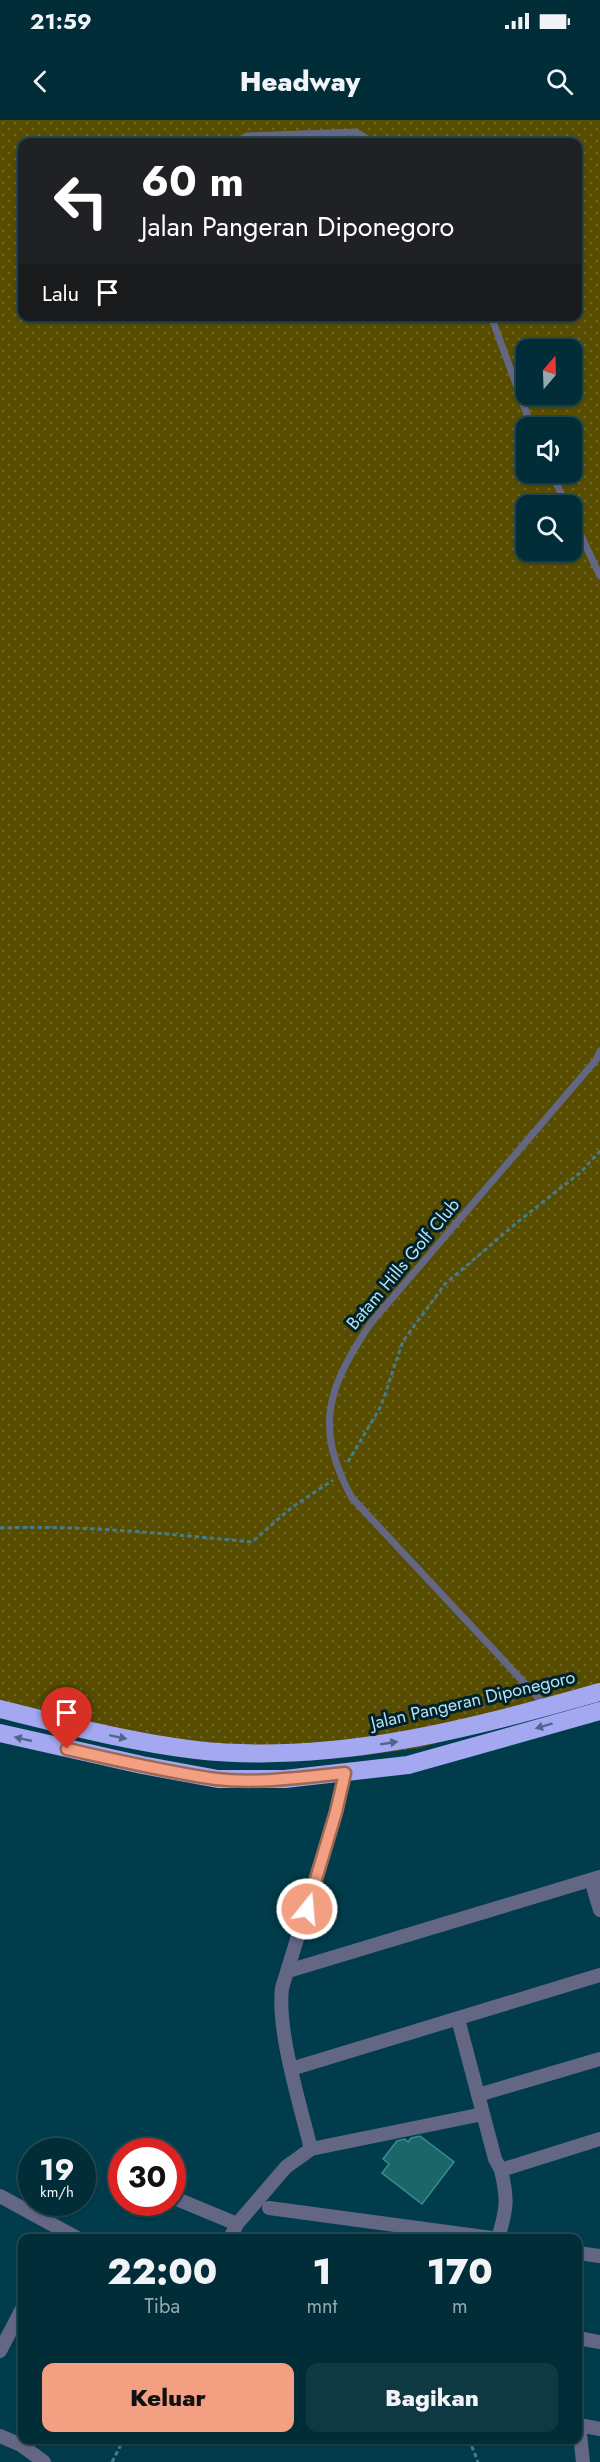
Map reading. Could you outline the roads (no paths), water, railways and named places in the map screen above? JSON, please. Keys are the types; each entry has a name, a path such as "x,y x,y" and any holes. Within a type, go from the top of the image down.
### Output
{"highway":[{"name":"Jalan Pangeran Diponegoro","path":"0,1709 121,1738 198,1750 279,1753 390,1744 547,1707 600,1692"},
{"path":"0,1733 142,1766 218,1779 285,1779 408,1765 600,1711"}],"street":[{"path":"311,2149 291,2069 280,2004 336,1812 345,1773"},
{"path":"288,1971 596,1878 600,1910"},
{"path":"291,2069 600,1975"},
{"path":"458,2019 507,2195 505,2216 499,2234"},
{"path":"478,2095 600,2059"},
{"path":"232,2234 237,2224 286,2167 311,2149 483,2114"},
{"path":"501,2170 600,2139"},
{"path":"0,2196 65,2234"},
{"path":"186,2204 237,2224"},
{"path":"269,2208 462,2234"},
{"path":"582,2254 600,2256"},
{"path":"0,2350 18,2316"},
{"path":"582,2339 600,2342"},
{"path":"582,2425 600,2428"},
{"path":"0,2436 18,2441"},
{"path":"24,2444 44,2462"},
{"path":"581,2444 583,2462"}],"lane":[{"path":"243,138 247,136 356,132 366,138"},
{"path":"492,321 528,417"},
{"path":"582,537 600,576"},
{"name":"Batam Hills Golf Club","path":"547,1707 352,1498 340,1476 328,1434 332,1400 345,1362 370,1323 596,1060 600,1051"}]}
